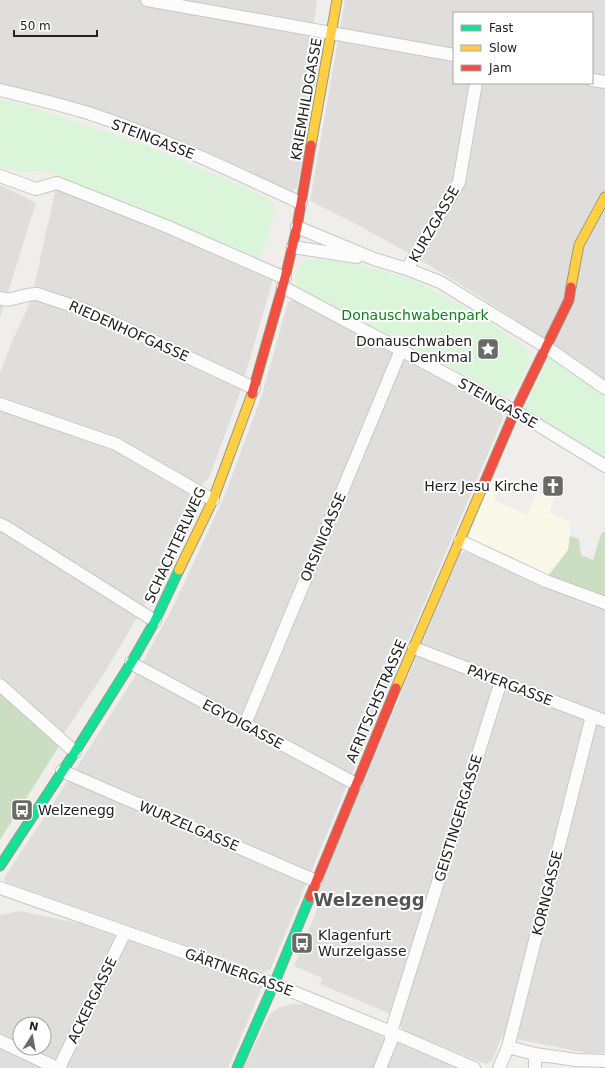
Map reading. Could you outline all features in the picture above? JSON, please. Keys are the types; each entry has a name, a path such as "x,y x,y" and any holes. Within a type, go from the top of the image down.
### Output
{"street":[{"path":"147,0 453,55"},
{"name":"KRIEMHILDGASSE","path":"301,203 337,0"},
{"path":"593,80 605,82"},
{"name":"KURZGASSE","path":"407,269 459,182 476,84"},
{"name":"STEINGASSE","path":"0,90 90,114 133,130 187,151 301,203"},
{"name":"STEINGASSE","path":"0,176 36,189 57,183 166,226 284,282 401,350 515,411 605,466"},
{"name":"AFRITSCHSTRASSE","path":"237,1068 274,984 356,784 515,411 569,300 579,245 605,197"},
{"name":"SCHACHTERLWEG","path":"0,866 75,752 131,663 155,621 213,500 254,388 293,247 301,203"},
{"path":"297,227 374,259 407,269 440,282 546,347 605,388"},
{"path":"293,247 374,259"},
{"name":"RIEDENHOFGASSE","path":"0,298 9,300 36,294 91,312 254,388"},
{"name":"ORSINIGASSE","path":"244,724 401,350"},
{"path":"0,404 116,444 213,500"},
{"path":"0,524 6,526 155,621"},
{"path":"460,541 546,580 605,603"},
{"name":"PAYERGASSE","path":"414,648 605,721"},
{"name":"EGYDIGASSE","path":"131,663 356,784"},
{"name":"GEISTINGERGASSE","path":"380,1068 391,1041 391,1032 501,681"},
{"path":"0,685 75,752"},
{"name":"KORNGASSE","path":"499,1068 508,1047 592,716"},
{"name":"WURZELGASSE","path":"62,771 316,881"},
{"name":"GÄRTNERGASSE","path":"0,888 274,984 474,1068"},
{"name":"ACKERGASSE","path":"58,1068 125,932"},
{"path":"0,1041 58,1068"},
{"path":"508,1047 536,1054 576,1060 605,1061"},
{"path":"535,1068 536,1054"}],"shaded area":[{"path":"0,0 317,0 314,23 317,37 322,44 297,188 290,192 0,84"},
{"path":"345,0 605,0 605,382 557,347 468,289 407,252 310,201"},
{"path":"0,185 36,203 0,318"},
{"path":"56,188 164,231 273,279 240,393 210,476 201,486 144,606 103,675 64,733 0,677 0,373 11,344 31,300"},
{"path":"294,300 408,358 501,411 503,418 270,970 263,972 6,883 4,878 134,678 173,607 224,497 262,395 288,302"},
{"path":"503,478 494,500 527,515 537,492 555,499 549,513 570,522 568,550 548,576 468,540 490,479"},
{"path":"466,551 544,586 605,609 605,1053 587,1053 502,1036 492,1061 486,1064 403,1030 391,1014 320,984 322,978 294,966 320,902 314,899 460,554"},
{"path":"20,911 78,923 262,987 228,1068 0,1068 0,915"},
{"path":"291,1004 306,1004 457,1068 243,1068 270,1014 279,1008"}],"green space":[{"path":"0,99 28,106 149,147 268,198 276,208 260,259 181,225 58,176 49,170 21,172 0,166"},
{"name":"Donauschwabenpark","path":"316,258 358,265 411,279 474,312 527,349 529,359 519,384 511,395 502,395 297,287 295,275 303,262"},
{"path":"549,357 605,395 605,460 524,409"},
{"path":"605,531 605,597 548,576 568,550 570,536 579,539 581,555 593,560 601,534"},
{"path":"0,693 61,743 0,840"}],"traffic: fast":[{"path":"0,866 75,752 131,663 155,621 179,570"},
{"path":"237,1068 310,897"}],"traffic: slow":[{"path":"311,145 337,0"},
{"path":"571,287 579,245 605,197"},
{"path":"179,570 213,500 252,394"},
{"path":"396,688 483,486"}],"traffic: jam":[{"path":"252,394 285,278 297,227 311,145"},
{"path":"483,486 515,411 569,300 571,287"},
{"path":"310,897 396,688"}],"place":[{"name":"Donauschwaben Denkmal","path":"488,349"},
{"name":"Herz Jesu Kirche","path":"553,486"},
{"name":"Welzenegg","path":"22,810"},
{"name":"Klagenfurt Wurzelgasse","path":"302,943"}],"district":[{"name":"Welzenegg","path":"369,899"}]}
